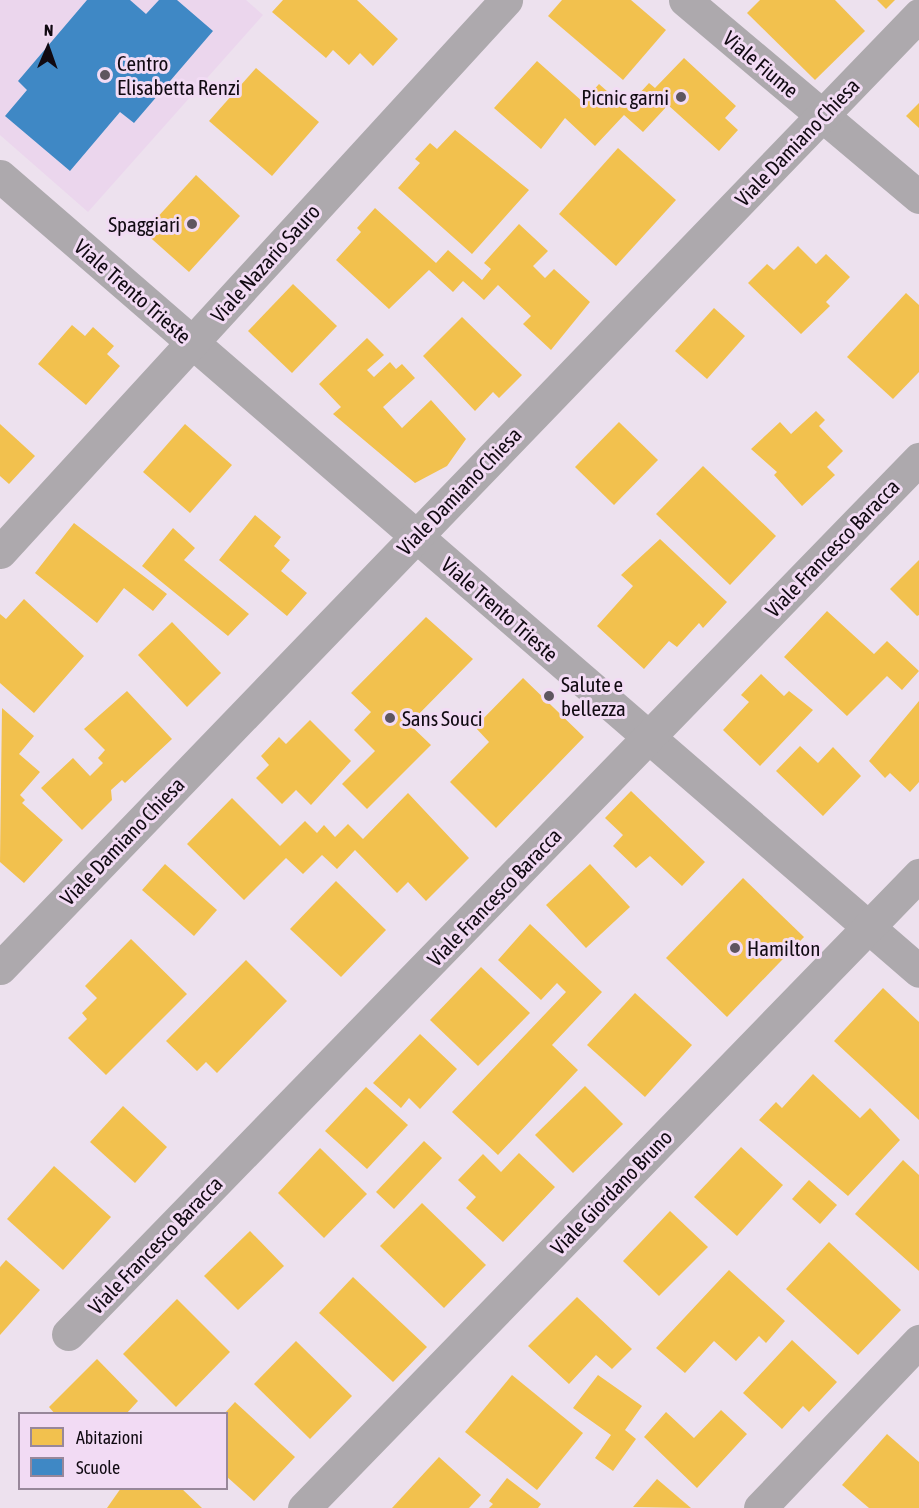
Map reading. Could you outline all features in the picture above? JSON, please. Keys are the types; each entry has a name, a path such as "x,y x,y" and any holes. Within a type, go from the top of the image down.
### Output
{"street":[{"name":"Viale Nazario Sauro","path":"0,552 506,0"},
{"name":"Viale Fiume","path":"686,0 919,197"},
{"name":"Viale Damiano Chiesa","path":"0,968 919,15"},
{"name":"Viale Trento Trieste","path":"0,176 919,971"},
{"name":"Viale Francesco Baracca","path":"68,1334 919,459"},
{"name":"Viale Giordano Bruno","path":"303,1508 919,875"},
{"path":"760,1508 919,1341"}],"shaded area":[{"name":"Centro Elisabetta Renzi","path":"0,0 246,0 263,15 88,212 0,135"}],"building: Abitazioni":[{"path":"283,0 357,0 398,39 373,66 360,53 349,65 333,50 326,58 272,12"},
{"path":"562,0 631,0 666,30 623,80 548,16"},
{"path":"760,0 835,0 865,31 815,80 747,13"},
{"path":"877,0 895,0 886,9"},
{"path":"684,58 736,106 725,118 738,130 719,151 668,105 643,132 624,115 595,146 565,118 541,149 494,108 537,61 583,102 599,84 626,108 649,83 655,88"},
{"path":"256,68 319,122 272,176 209,121"},
{"path":"919,103 919,128 906,116"},
{"path":"455,130 529,190 472,254 398,188 420,163 415,159 430,143 437,149"},
{"path":"618,148 676,200 616,266 559,214"},
{"name":"Spaggiari","path":"196,175 240,216 189,272 144,232"},
{"path":"375,208 436,263 448,250 482,280 491,269 484,263 519,224 548,251 533,266 545,278 554,269 590,302 551,350 523,324 531,316 498,285 484,300 463,281 453,292 429,270 389,309 336,260 361,232 357,228"},
{"path":"798,246 816,264 826,254 850,277 826,302 830,306 801,334 748,283 767,264 774,270"},
{"path":"293,284 337,326 292,373 248,331"},
{"path":"906,293 919,305 919,372 893,399 847,357"},
{"path":"714,308 745,336 707,379 675,351"},
{"path":"462,317 522,375 499,398 493,392 475,411 423,356"},
{"path":"72,325 85,336 93,327 114,346 107,354 120,366 86,405 38,364"},
{"path":"367,338 384,355 367,370 374,377 390,362 396,369 402,364 415,378 383,407 402,428 431,400 466,439 447,466 415,483 333,414 341,407 319,384"},
{"path":"816,411 825,420 819,426 843,451 827,467 835,475 802,506 774,475 777,472 751,449 780,422 791,434"},
{"path":"619,422 658,460 614,505 575,467"},
{"path":"0,424 35,456 9,484 0,476"},
{"path":"185,424 232,465 190,513 143,472"},
{"path":"703,466 776,536 730,585 656,514"},
{"path":"255,515 281,537 274,546 290,560 281,571 307,593 287,616 219,560"},
{"path":"74,523 167,594 153,611 124,588 97,623 35,573"},
{"path":"173,528 195,548 184,560 249,614 228,636 142,566"},
{"path":"660,539 727,602 703,628 699,623 677,647 669,641 644,669 597,626 633,586 621,575"},
{"path":"919,560 919,615 917,616 890,589"},
{"path":"24,599 84,656 34,713 0,683 0,614 6,619"},
{"path":"827,611 874,654 887,641 919,671 902,690 887,676 847,716 784,657"},
{"name":"Sans Souci","path":"426,617 473,659 409,724 431,745 367,809 342,784 375,751 354,730 371,712 351,693"},
{"path":"172,622 221,673 187,707 138,655"},
{"path":"761,674 784,696 789,691 813,710 760,766 723,730 749,702 741,695"},
{"path":"523,678 584,737 496,828 450,782 489,742 475,727"},
{"path":"127,691 172,739 125,783 122,780 111,790 112,800 82,830 41,788 73,758 90,776 103,763 98,758 105,750 84,729"},
{"path":"919,701 919,782 910,792 890,773 885,778 869,761"},
{"path":"2,708 34,736 19,754 40,772 20,795 25,800 22,803 63,840 24,883 0,862"},
{"path":"310,720 351,761 311,805 296,790 282,804 256,778 269,765 261,756 279,737 286,744"},
{"path":"800,746 818,763 833,747 861,776 823,816 776,771"},
{"path":"631,791 705,862 682,886 650,856 636,868 613,846 623,835 605,818"},
{"path":"408,793 469,858 426,901 408,882 397,893 355,850 337,869 322,855 303,874 286,858 244,900 187,844 232,798 280,846 305,821 317,833 324,825 335,837 348,824 363,839"},
{"path":"165,864 217,910 194,936 142,890"},
{"path":"590,864 630,907 586,948 546,905"},
{"name":"Hamilton","path":"743,878 804,937 727,1017 666,958"},
{"path":"336,881 386,930 341,977 290,929"},
{"path":"530,924 602,992 552,1045 578,1070 498,1155 452,1112 566,992 557,983 541,1000 498,960"},
{"path":"131,939 187,994 106,1075 68,1038 87,1019 82,1013 97,998 85,986"},
{"path":"246,960 287,1001 217,1073 206,1062 197,1071 166,1041"},
{"path":"481,967 530,1013 478,1066 430,1020"},
{"path":"883,988 919,1022 919,1120 834,1041"},
{"path":"635,993 692,1045 645,1097 587,1045"},
{"path":"420,1034 457,1069 420,1109 409,1098 401,1108 373,1083"},
{"path":"813,1074 860,1118 870,1108 900,1140 848,1196 759,1120 776,1102 782,1108"},
{"path":"585,1086 623,1124 573,1173 535,1135"},
{"path":"366,1087 408,1125 367,1169 325,1131"},
{"path":"123,1106 167,1147 135,1183 90,1142"},
{"path":"424,1141 442,1158 394,1209 376,1192"},
{"path":"741,1147 783,1185 737,1236 694,1197"},
{"path":"320,1148 367,1194 324,1238 278,1193"},
{"path":"519,1153 555,1187 503,1242 466,1208 476,1197 458,1180 483,1154 501,1172"},
{"path":"903,1160 919,1175 919,1271 855,1214"},
{"path":"54,1166 111,1217 63,1270 7,1219"},
{"path":"809,1180 837,1205 820,1224 792,1199"},
{"path":"422,1203 486,1265 444,1308 380,1246"},
{"path":"670,1211 708,1247 659,1296 623,1261"},
{"path":"250,1231 284,1266 238,1310 204,1276"},
{"path":"829,1242 901,1310 858,1355 786,1289"},
{"path":"6,1260 40,1290 0,1335 0,1267"},
{"path":"729,1270 785,1321 766,1343 759,1336 736,1361 714,1341 685,1373 656,1348"},
{"path":"353,1277 427,1347 393,1382 319,1313"},
{"path":"577,1297 632,1349 612,1369 596,1355 569,1384 528,1346"},
{"path":"177,1299 230,1352 176,1407 123,1354"},
{"path":"792,1340 837,1382 809,1412 803,1406 782,1429 743,1393"},
{"path":"296,1341 352,1396 310,1439 254,1384"},
{"path":"97,1359 138,1401 128,1412 53,1412 49,1407"},
{"path":"512,1375 583,1433 537,1490 465,1432"},
{"path":"598,1375 642,1406 625,1430 636,1439 613,1471 595,1458 611,1435 573,1408"},
{"path":"235,1402 295,1457 254,1501 228,1478 228,1412 226,1412"},
{"path":"721,1410 747,1434 697,1488 644,1437 666,1412 694,1438"},
{"path":"887,1434 919,1462 919,1508 869,1508 842,1485"},
{"path":"439,1457 481,1495 469,1508 392,1508"},
{"path":"507,1478 541,1504 538,1508 489,1508 493,1504 489,1501"},
{"path":"657,1479 691,1508 633,1507"},
{"path":"120,1490 183,1490 202,1508 107,1508"}],"building: Scuole":[{"path":"87,0 130,0 146,14 159,0 177,0 213,31 134,123 120,112 70,171 5,116 27,90 18,81"}],"place":[{"name":"Centro Elisabetta Renzi","path":"105,75"},
{"name":"Picnic garni","path":"681,97"},
{"name":"Spaggiari","path":"192,224"},
{"name":"Salute e bellezza","path":"549,696"},
{"name":"Sans Souci","path":"390,718"},
{"name":"Hamilton","path":"735,948"}]}
